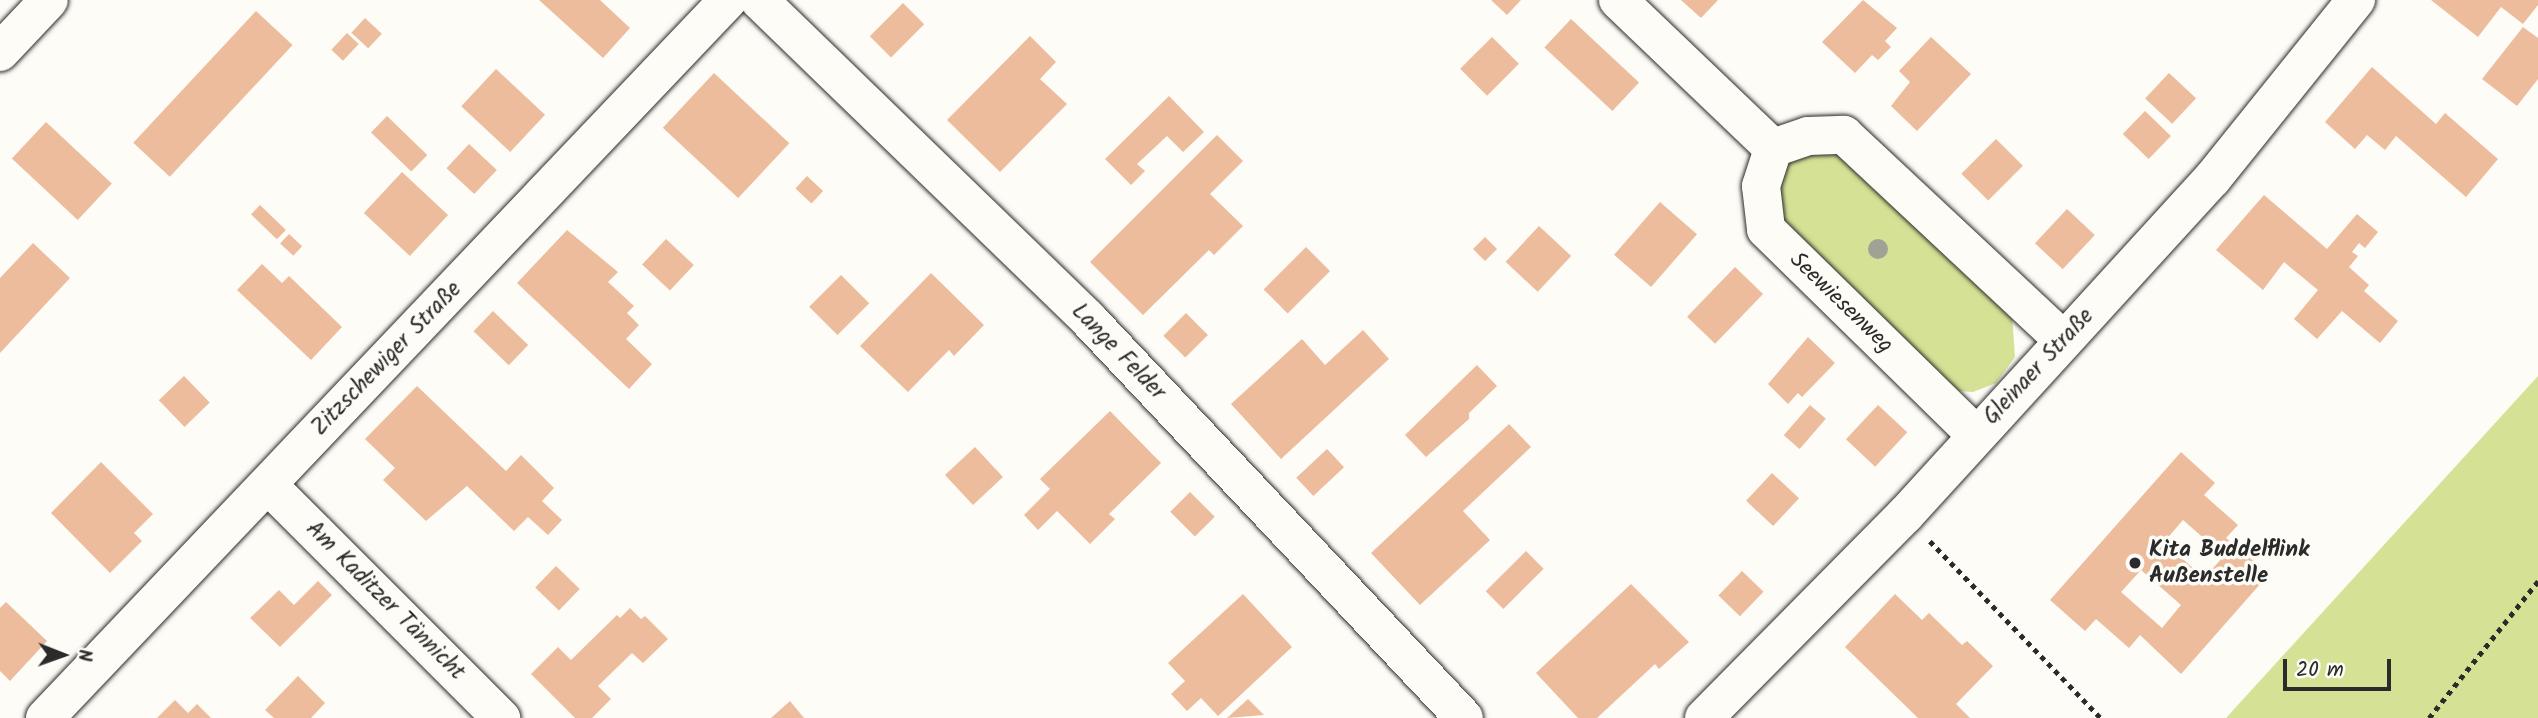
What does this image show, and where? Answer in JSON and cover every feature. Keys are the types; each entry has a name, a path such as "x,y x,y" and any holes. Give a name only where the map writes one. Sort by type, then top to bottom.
{"street":[{"path":"0,52 49,0"},
{"name":"Zitzschewiger Straße","path":"45,718 728,0"},
{"name":"Lange Felder","path":"759,0 1088,319 1464,718"},
{"path":"1618,0 1773,148 1808,136 1844,135 2063,340"},
{"name":"Gleinaer Straße","path":"1704,718 1905,515 2212,179 2356,0"},
{"name":"Seewiesenweg","path":"1773,148 1760,186 1766,229 1976,435"},
{"name":"Am Kaditzer Tännicht","path":"268,485 501,718"}],"path":[{"path":"1905,515 2101,718"},
{"path":"2429,718 2538,581"}],"green space":[{"path":"1813,148 1860,161 2012,314 2015,357 1996,383 1973,392 1958,391 1790,236 1776,204 1787,156"},
{"path":"2538,376 2538,718 2226,718"}],"building":[{"path":"539,0 600,0 630,28 603,58"},
{"path":"1491,0 1521,0 1507,15"},
{"path":"1681,0 1718,0 1701,18"},
{"path":"1863,0 1897,28 1885,41 1891,47 1878,60 1872,55 1855,73 1822,42"},
{"path":"2431,0 2538,0 2538,5 2523,24 2501,7 2478,37"},
{"path":"903,3 924,24 891,57 870,36"},
{"path":"256,11 293,45 170,177 133,143"},
{"path":"365,18 382,34 368,48 351,33"},
{"path":"1571,19 1639,82 1612,111 1544,48"},
{"path":"2523,27 2538,38 2538,79 2517,106 2482,79"},
{"path":"347,33 359,44 343,61 331,50"},
{"path":"1030,36 1056,62 1040,79 1067,104 1000,172 947,120"},
{"path":"1492,37 1519,64 1487,96 1460,69"},
{"path":"1931,37 1971,74 1917,131 1891,106 1910,82 1899,71"},
{"path":"2372,67 2436,124 2445,113 2498,159 2466,197 2396,136 2385,150 2367,135 2355,149 2325,122"},
{"path":"496,69 545,115 510,152 461,106"},
{"path":"714,73 789,143 738,198 663,128"},
{"path":"2169,73 2196,98 2172,124 2145,99"},
{"path":"1169,96 1204,132 1183,152 1167,136 1137,164 1145,171 1131,185 1105,159"},
{"path":"2145,111 2171,136 2149,159 2123,134"},
{"path":"387,116 427,155 411,171 371,133"},
{"path":"46,122 112,183 78,220 12,159"},
{"path":"1217,135 1243,161 1210,194 1243,226 1214,255 1209,250 1143,315 1090,262"},
{"path":"1996,139 2023,166 1988,201 1961,174"},
{"path":"469,144 497,170 474,194 446,168"},
{"path":"402,172 448,215 410,256 364,213"},
{"path":"807,176 823,191 811,203 795,188"},
{"path":"2264,195 2327,249 2357,214 2378,232 2365,248 2359,243 2352,252 2358,256 2349,267 2369,285 2364,291 2398,321 2380,343 2342,311 2317,339 2294,319 2318,290 2284,262 2263,290 2216,250"},
{"path":"1660,202 1697,234 1651,287 1614,255"},
{"path":"260,205 286,230 277,239 251,214"},
{"path":"2067,209 2095,235 2063,269 2035,243"},
{"path":"1539,226 1571,256 1538,292 1506,262"},
{"path":"567,230 618,272 608,282 634,306 627,313 639,325 626,339 652,364 629,389 517,283"},
{"path":"289,234 302,246 293,256 280,244"},
{"path":"1485,237 1497,249 1485,261 1473,249"},
{"path":"666,239 694,265 670,291 642,265"},
{"path":"33,243 70,278 0,353 0,278"},
{"path":"1306,247 1330,271 1288,313 1264,289"},
{"path":"262,264 282,283 289,276 342,327 311,360 237,290"},
{"path":"1735,267 1763,294 1715,344 1687,317"},
{"path":"931,273 984,325 954,356 949,350 908,392 860,346"},
{"path":"841,275 869,303 837,335 809,307"},
{"path":"493,311 528,345 509,365 474,331"},
{"path":"1186,313 1208,335 1185,358 1163,336"},
{"path":"1363,330 1389,359 1281,459 1231,404 1302,339 1325,365"},
{"path":"1808,337 1835,363 1802,397 1798,393 1788,404 1768,384"},
{"path":"1477,365 1497,386 1469,413 1469,419 1426,457 1405,435"},
{"path":"184,376 210,403 185,427 159,400"},
{"path":"417,386 506,471 521,455 554,488 542,501 562,520 548,535 528,517 514,531 467,486 426,521 383,480 395,468 365,439"},
{"path":"1810,405 1826,419 1800,449 1784,435"},
{"path":"1878,405 1907,432 1875,467 1846,439"},
{"path":"1110,411 1161,463 1109,514 1115,519 1090,544 1057,511 1038,530 1024,515 1050,489 1040,479"},
{"path":"1509,424 1531,447 1463,511 1490,540 1420,605 1371,553"},
{"path":"975,447 1003,477 973,505 945,475"},
{"path":"1327,449 1344,467 1313,496 1296,478"},
{"name":"Kita Buddelflink Außenstelle","path":"2181,452 2215,483 2204,495 2238,525 2226,538 2269,574 2181,674 2140,635 2129,648 2096,619 2085,631 2050,600","holes":["2183,520 2224,556 2204,578 2164,542","2141,570 2181,605 2162,628 2121,592"]},
{"path":"101,462 153,514 134,533 142,541 110,573 51,513"},
{"path":"1772,473 1799,498 1773,526 1746,501"},
{"path":"1190,492 1215,517 1195,537 1170,512"},
{"path":"1526,551 1544,569 1503,609 1486,591"},
{"path":"556,566 580,589 559,611 535,588"},
{"path":"1742,571 1764,592 1740,616 1718,595"},
{"path":"318,581 332,595 280,647 250,618 279,590 294,605"},
{"path":"1631,584 1689,642 1659,669 1655,664 1597,718 1578,718 1536,673"},
{"path":"1243,594 1292,647 1218,716 1201,698 1187,711 1171,694 1185,681 1168,663"},
{"path":"1895,594 1922,620 1929,613 1962,645 1967,641 1993,666 1956,704 1970,718 1918,718 1845,647"},
{"path":"6,602 47,641 10,681 0,671 0,608"},
{"path":"630,608 641,619 645,616 668,639 643,663 632,653 598,686 611,699 592,718 575,718 531,674 558,647 571,660 617,615 620,618"},
{"path":"298,676 325,703 311,718 274,718 265,710"},
{"path":"1248,699 1264,715 1227,718"},
{"path":"175,700 188,713 197,704 211,718 157,718"},
{"path":"790,701 804,718 771,718"}],"place":[{"name":"Kita Buddelflink Außenstelle","path":"2135,563"}]}
